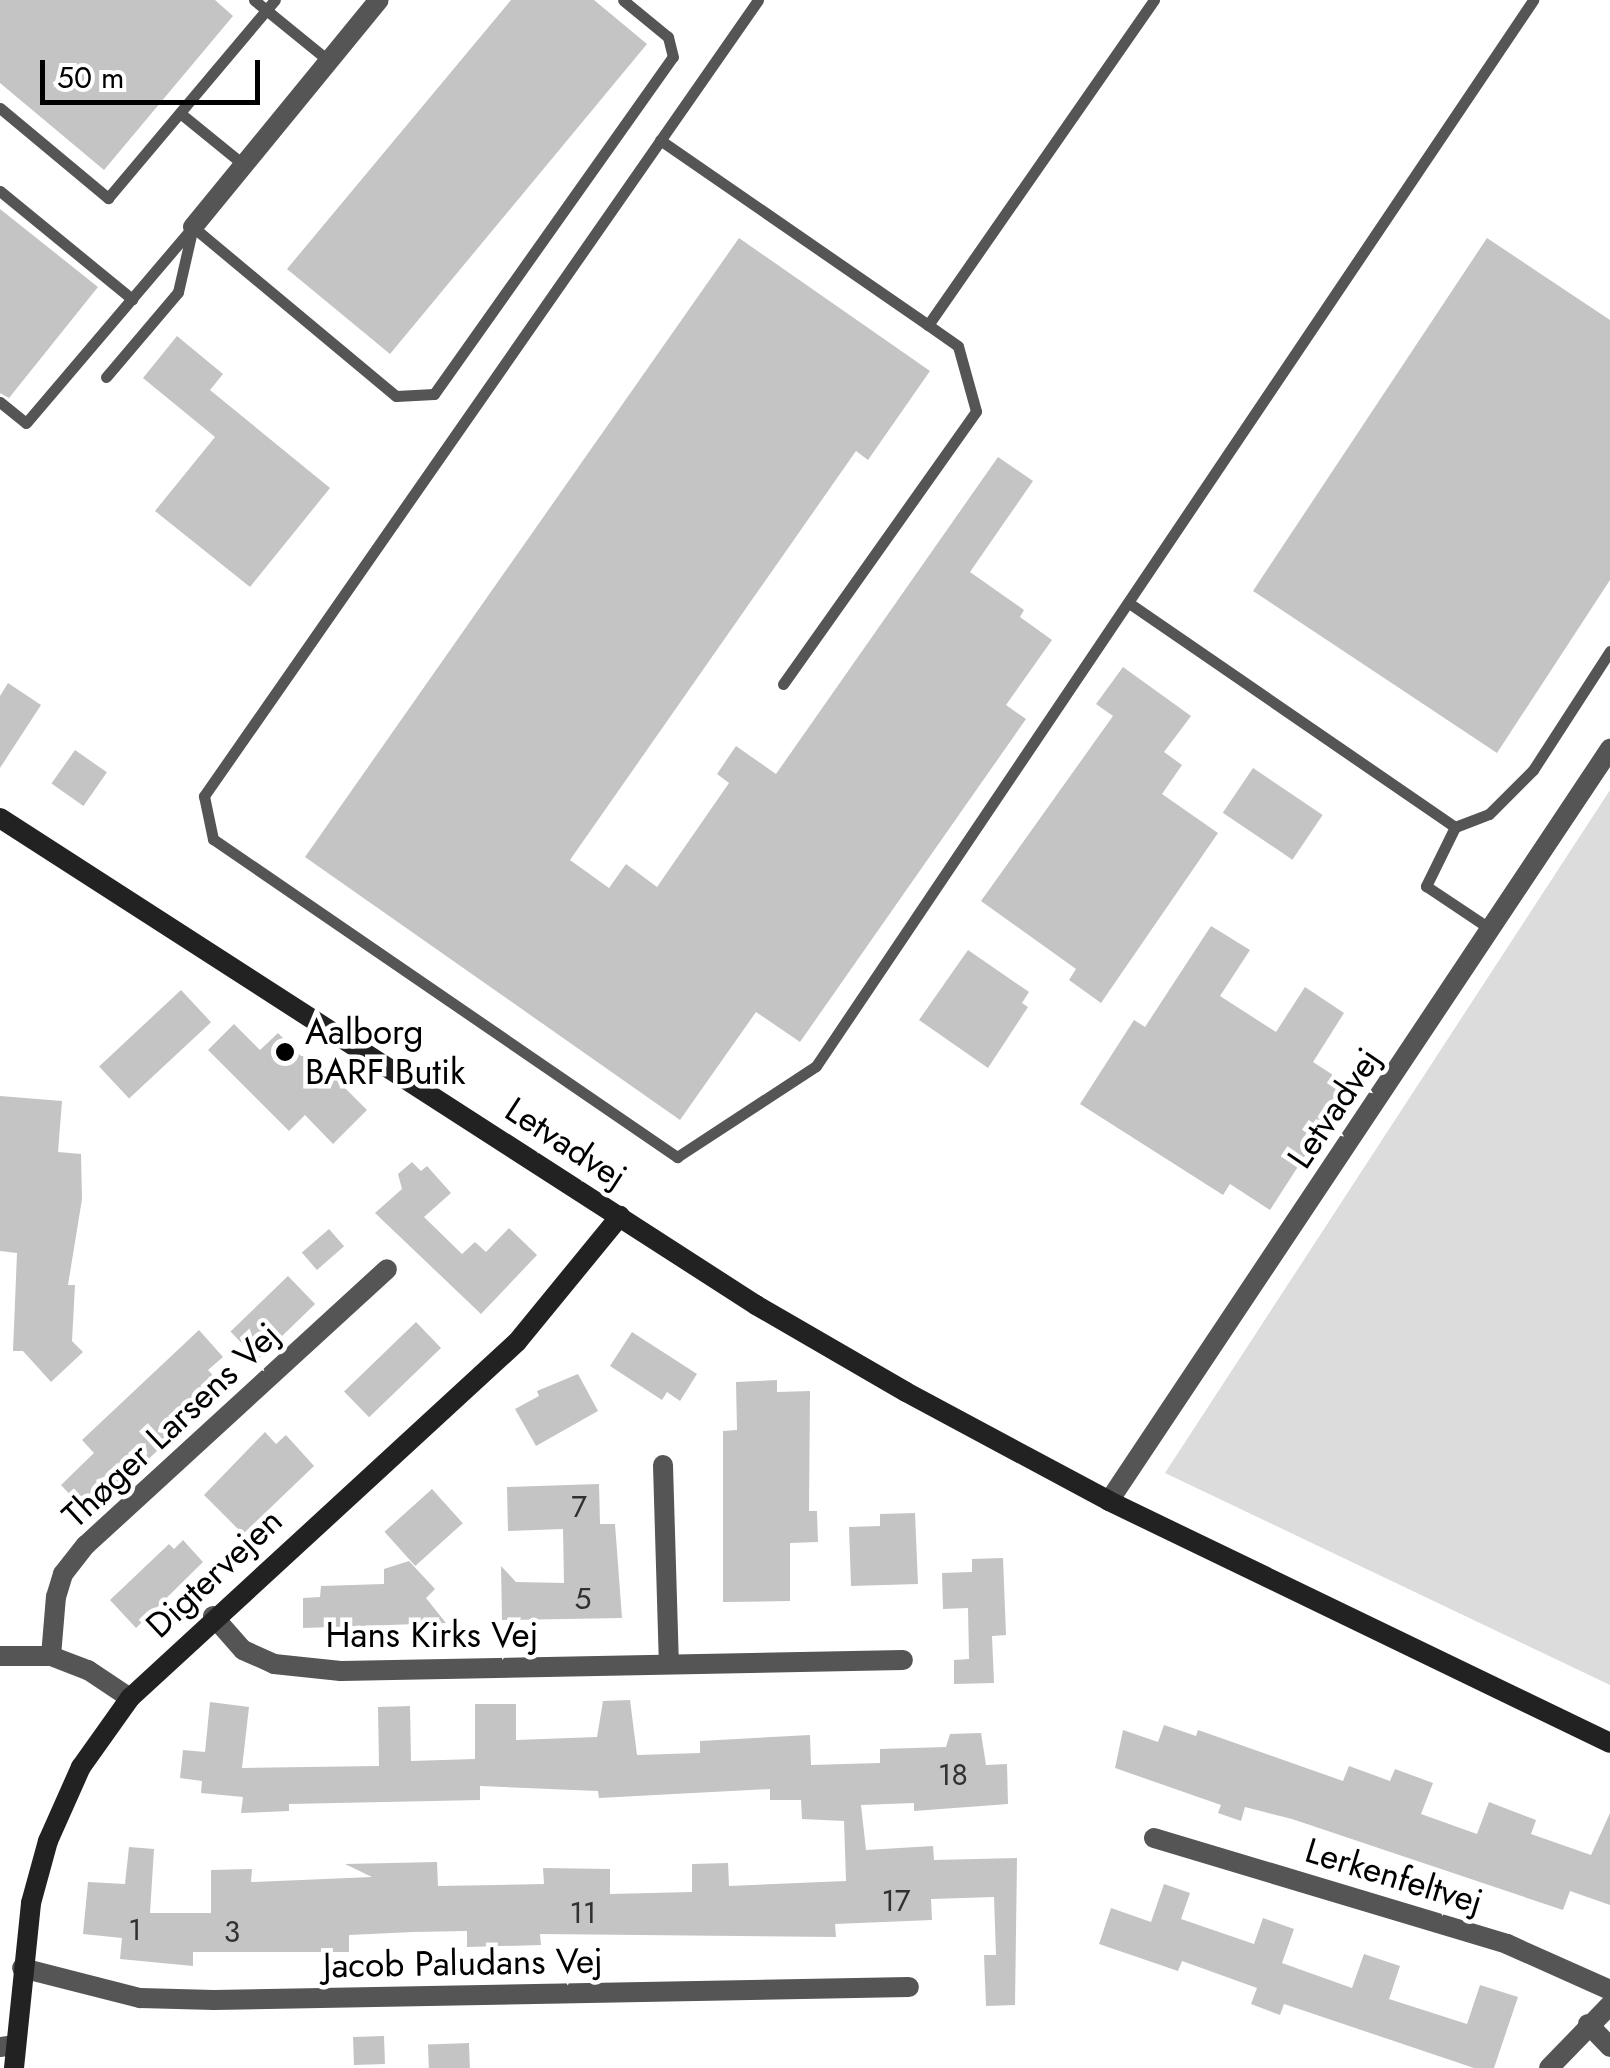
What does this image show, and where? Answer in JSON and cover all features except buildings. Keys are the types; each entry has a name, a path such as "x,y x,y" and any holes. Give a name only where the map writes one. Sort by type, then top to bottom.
{"street":[{"path":"193,227 379,0"},
{"name":"Letvadvej","path":"1109,1501 1610,749"},
{"name":"Letvadvej","path":"0,818 789,1324 1109,1501 1610,1743"},
{"name":"Digtervejen","path":"14,2068 8,2046 48,1841 82,1767 130,1698 213,1616 517,1342 583,1269 620,1216"},
{"name":"Thøger Larsens Vej","path":"52,1656 56,1597 63,1574 86,1545 387,1270"},
{"path":"663,1466 670,1664"},
{"name":"Hans Kirks Vej","path":"213,1616 243,1650 274,1664 341,1671 903,1660"},
{"path":"0,1656 52,1656 88,1670 130,1698"},
{"name":"Lerkenfeltvej","path":"1154,1838 1508,1944 1610,1990"},
{"name":"Jacob Paludans Vej","path":"22,1968 96,1990 177,1999 909,1987"},
{"path":"1549,2068 1588,2024 1610,2006"},
{"path":"1588,2024 1610,2046"}],"lane":[{"path":"254,0 271,5 329,61"},
{"path":"193,227 396,396 434,394 673,57 668,37 623,0"},
{"path":"758,0 204,796 214,838 677,1157 816,1066 1533,0"},
{"path":"928,324 1154,0"},
{"path":"0,108 108,198 271,5"},
{"path":"180,113 244,165"},
{"path":"660,140 958,346 976,411 783,684"},
{"path":"0,191 132,300"},
{"path":"0,402 26,424 193,227"},
{"path":"106,377 178,292 193,227"},
{"path":"1130,603 1455,827"},
{"path":"1492,930 1426,886 1455,827 1489,814 1533,770 1610,651"}],"shaded area":[{"path":"1610,790 1610,1685 1165,1473"}],"place":[{"name":"Aalborg BARF Butik","path":"285,1052"}]}
